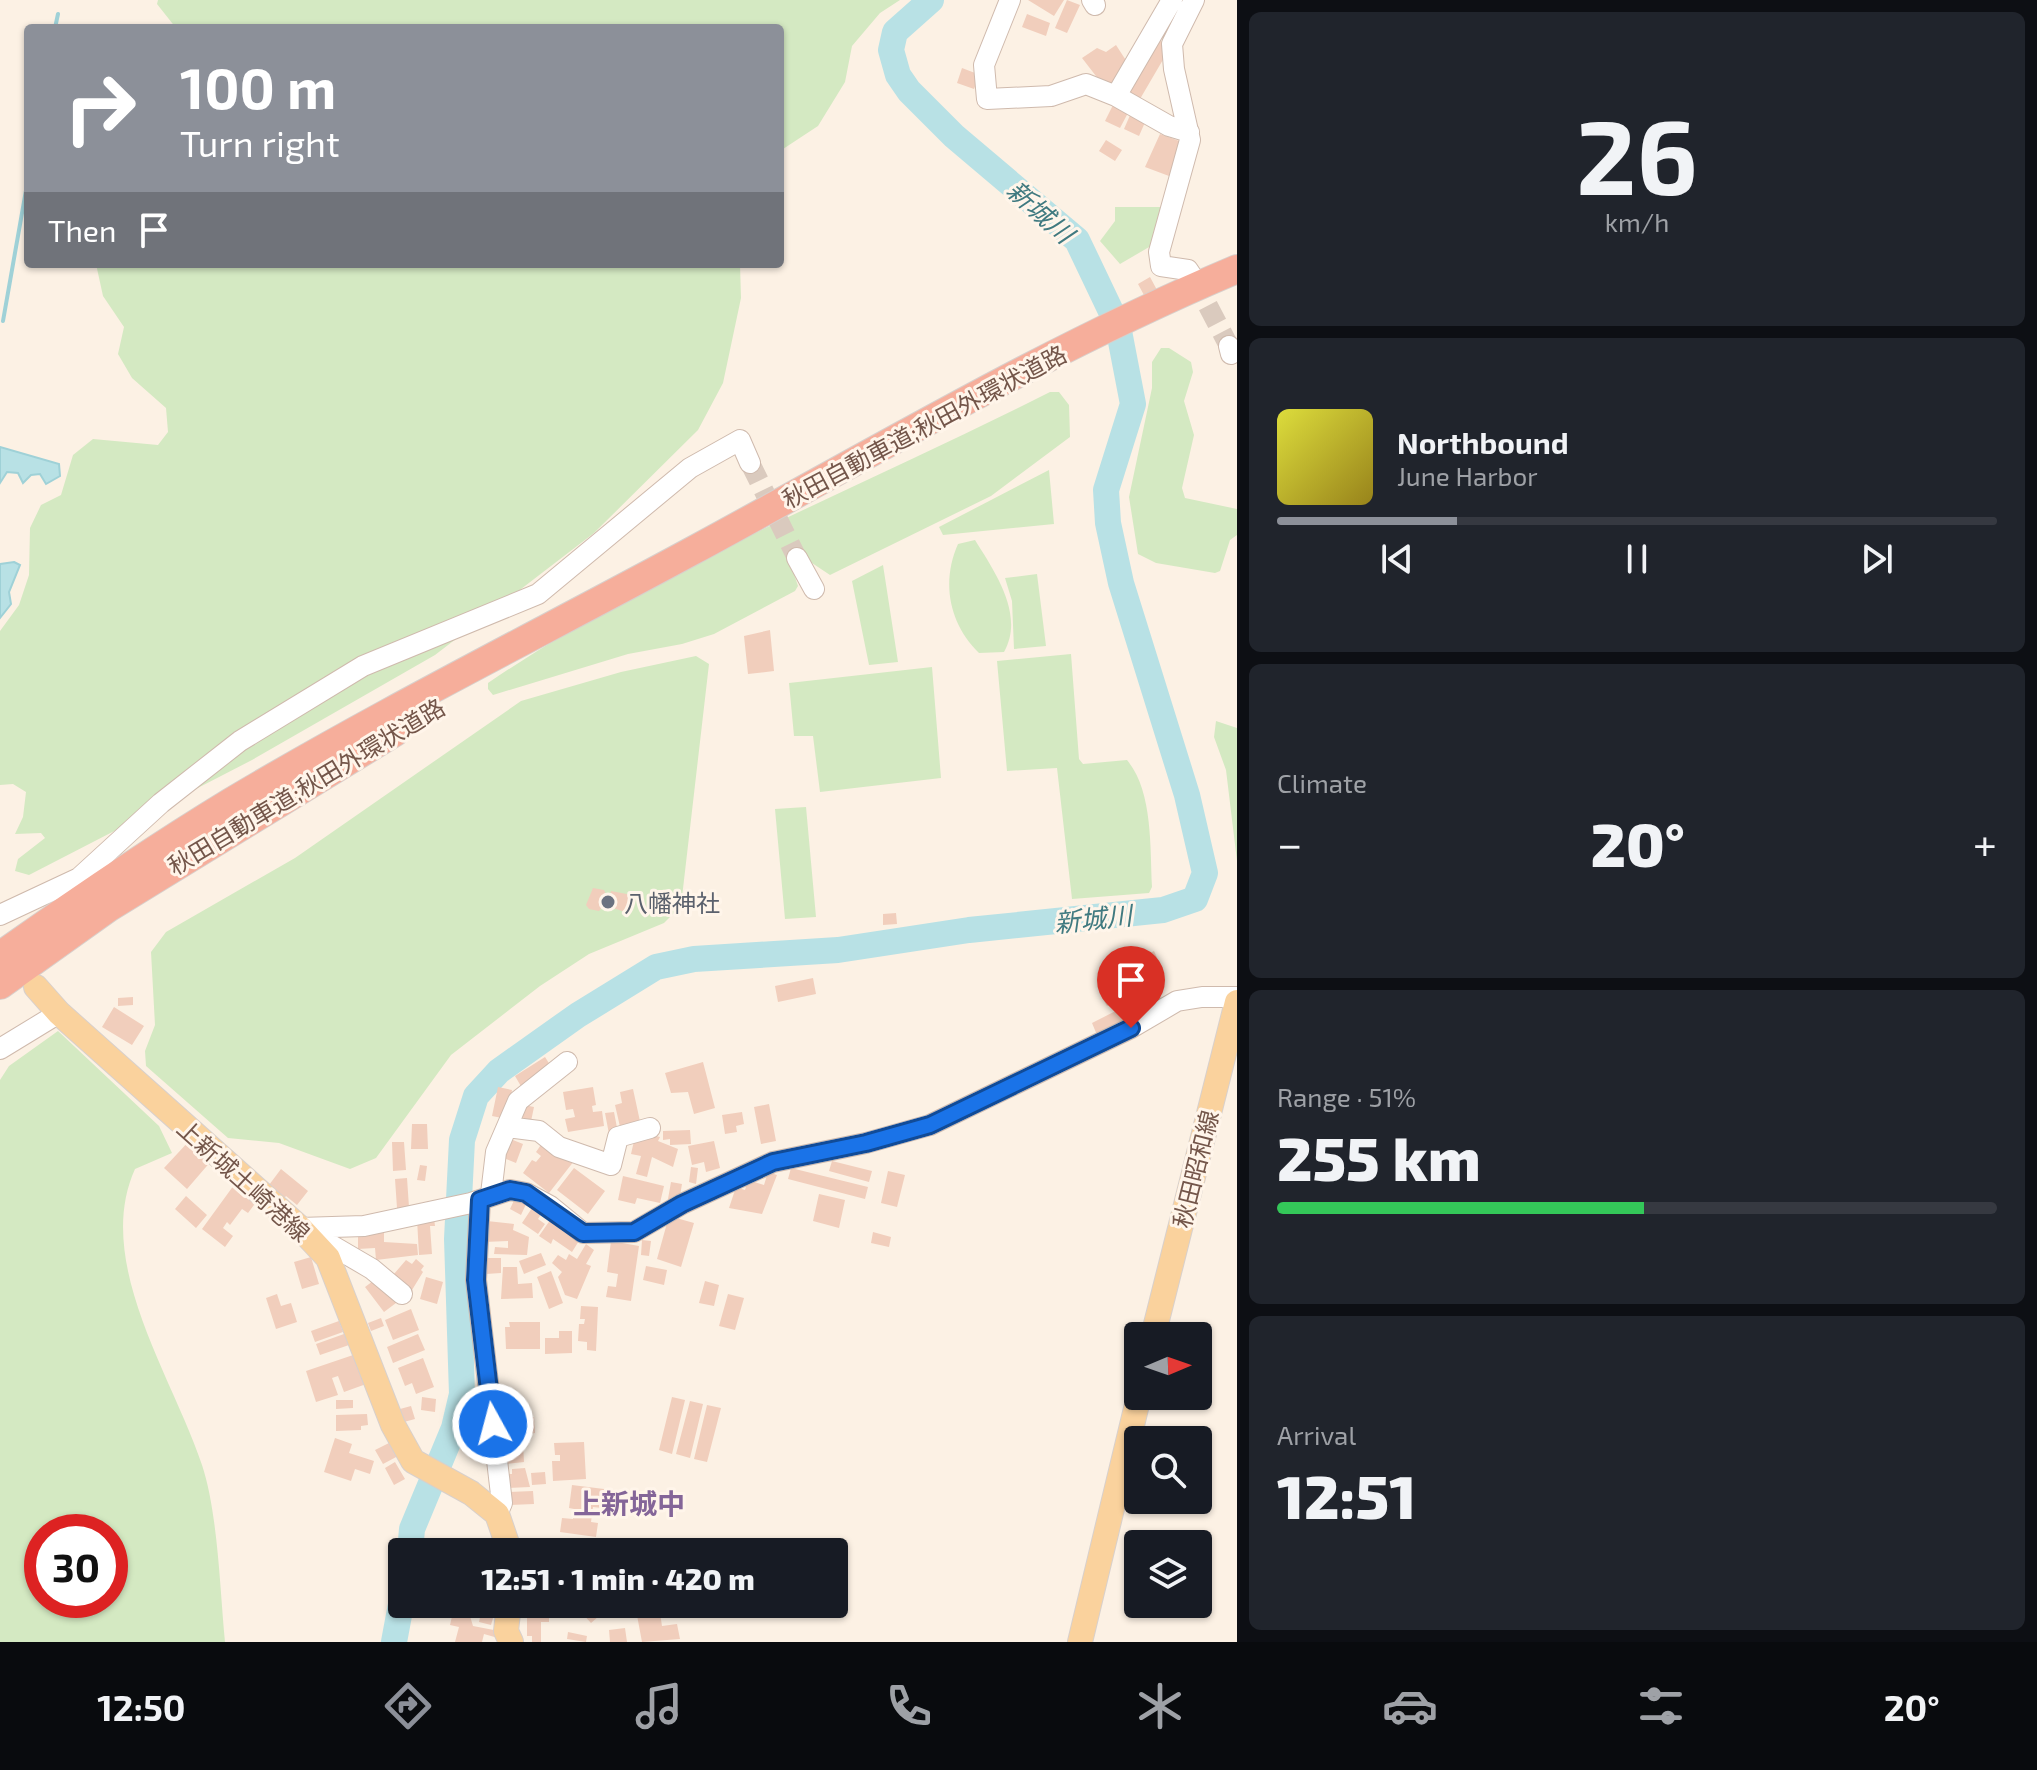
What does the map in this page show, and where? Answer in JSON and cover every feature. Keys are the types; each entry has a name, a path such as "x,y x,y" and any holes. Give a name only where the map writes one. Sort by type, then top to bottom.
{"highway":[{"name":"秋田自動車道;秋田外環状道路","path":"0,956 124,868 233,801 1048,358 1160,302 1237,269"},
{"name":"秋田自動車道;秋田外環状道路","path":"0,985 161,874 528,651 615,592"}],"main road":[{"name":"上新城土崎港線","path":"36,987 59,1013 300,1228 328,1258 388,1413 413,1461 471,1493 497,1514"},
{"name":"秋田昭和線","path":"1156,1322 1237,999"},
{"path":"1080,1642 1136,1410"},
{"path":"497,1514 505,1538"},
{"path":"507,1638 508,1618"}],"street":[{"path":"1010,0 984,65 983,86 987,99 1051,96 1086,84 1116,96 1169,126 1189,132"},
{"path":"1116,96 1172,0"},
{"path":"1194,0 1172,44 1174,69 1190,140 1159,252 1161,266 1188,270 1194,279"},
{"path":"0,915 79,878 161,803 240,741 363,666 538,594 690,468 740,440 750,463"},
{"path":"797,558 814,589"},
{"path":"300,1228 364,1226 440,1210 510,1190 526,1193 583,1233 634,1232 682,1204 773,1162 866,1143 930,1125 1131,1028 1177,1001 1202,997 1237,999"},
{"path":"0,1049 59,1013"},
{"path":"497,1514 502,1503 476,1280 481,1199 496,1152 518,1101 567,1062"},
{"path":"507,1127 539,1131 559,1147 611,1165 618,1137 650,1128"},
{"path":"300,1228 372,1269 402,1294"}],"green space":[{"path":"158,0 900,0 880,13 852,46 845,82 818,126 784,148 784,24 173,24 157,4"},
{"path":"1115,207 1166,207 1156,243 1120,264 1100,241 1115,221"},
{"path":"97,268 740,268 741,298 723,383 698,430 594,533 435,655 252,760 29,875 15,871 18,859 45,838 41,833 15,834 23,817 26,792 13,784 0,785 0,631 19,605 29,575 30,528 41,505 61,495 73,455 93,439 158,445 168,432 166,408 132,378 118,354 124,327 103,296"},
{"path":"1161,348 1169,348 1191,362 1193,372 1184,401 1194,435 1182,488 1185,498 1237,509 1237,535 1230,540 1220,571 1215,573 1156,563 1138,554 1129,497 1152,388 1152,362"},
{"path":"1050,392 1059,392 1069,405 1070,437 991,496 830,575 809,561 793,571 798,586 795,591 714,634 682,644 628,654 493,695 488,689 488,683 555,640 693,564"},
{"path":"1049,470 1054,524 943,535 939,527"},
{"path":"975,540 999,580 1009,609 1010,638 1004,652 979,653 961,629 951,602 950,573 958,544"},
{"path":"883,565 898,662 869,665 852,581"},
{"path":"1037,574 1046,646 1014,649 1012,601 1005,578"},
{"path":"1071,654 1079,759 1083,764 1127,760 1142,787 1150,837 1152,887 1149,893 1072,899 1057,768 1007,771 997,661"},
{"path":"696,656 709,664 681,906 664,923 589,954 540,986 451,1055 376,1158 350,1169 279,1143 228,1138 146,1066 145,1051 155,1025 151,952 166,932 295,858 521,701 621,672"},
{"path":"932,667 941,778 820,792 813,736 794,736 789,683"},
{"path":"1216,721 1237,728 1237,861 1226,770 1214,737"},
{"path":"806,807 816,917 785,919 775,809"},
{"path":"58,1031 159,1126 172,1153 135,1169 125,1205 124,1242 130,1280 142,1319 189,1431 207,1484 215,1529 225,1642 0,1642 0,1080 9,1066"}],"water":[{"path":"0,447 59,464 60,476 46,484 40,474 31,475 23,483 18,473 7,472 0,483"},
{"path":"14,562 20,565 9,592 11,604 0,618 0,564"}],"building":[{"path":"1028,0 1064,0 1054,16"},
{"path":"1067,0 1080,5 1067,33 1055,28"},
{"path":"1027,14 1050,23 1046,36 1022,27"},
{"path":"1154,38 1171,46 1140,99 1127,93"},
{"path":"1116,45 1129,65 1117,73 1121,79 1106,89 1082,58 1097,48 1106,52"},
{"path":"962,68 975,73 974,77 978,79 974,89 957,83"},
{"path":"1114,103 1129,111 1120,128 1105,121"},
{"path":"1131,113 1146,120 1139,136 1124,129"},
{"path":"1160,134 1182,142 1169,176 1145,167"},
{"path":"1106,140 1122,150 1115,161 1099,151"},
{"path":"1150,277 1157,290 1145,297 1138,284"},
{"path":"770,630 774,671 748,674 744,636"},
{"name":"八幡神社","path":"593,888 604,890 609,900 611,891 632,895 628,913 604,905 599,911 589,909 586,905"},
{"path":"896,913 897,924 883,925 883,914"},
{"path":"1154,951 1159,962 1108,987 1103,977"},
{"path":"1152,970 1157,981 1107,1006 1101,996"},
{"path":"813,978 816,994 778,1002 775,986"},
{"path":"1157,990 1163,1002 1097,1035 1092,1023"},
{"path":"133,997 133,1005 118,1006 118,998"},
{"path":"114,1007 144,1026 132,1045 102,1027"},
{"path":"545,1057 552,1068 522,1088 515,1076"},
{"path":"703,1062 715,1108 694,1114 688,1092 671,1093 665,1073"},
{"path":"498,1087 512,1090 507,1119 492,1116"},
{"path":"593,1087 596,1105 592,1106 593,1112 602,1111 604,1126 568,1132 565,1119 575,1117 573,1109 566,1110 563,1092"},
{"path":"633,1089 641,1126 621,1131 615,1105 622,1103 620,1092"},
{"path":"519,1104 534,1107 530,1126 515,1123"},
{"path":"769,1104 776,1141 761,1144 754,1107"},
{"path":"614,1112 618,1133 609,1134 605,1113"},
{"path":"742,1112 744,1124 736,1126 737,1132 725,1134 722,1115"},
{"path":"412,1124 427,1124 428,1149 411,1149"},
{"path":"690,1130 691,1144 670,1145 670,1139 663,1140 663,1131"},
{"path":"645,1133 660,1137 658,1141 678,1149 673,1167 652,1157 647,1177 636,1174 641,1156 631,1154 634,1141"},
{"path":"508,1138 523,1144 516,1163 501,1157"},
{"path":"545,1139 574,1161 549,1193 523,1173 532,1160 536,1162 541,1156 536,1152"},
{"path":"190,1140 212,1160 187,1189 164,1168"},
{"path":"714,1141 720,1168 706,1172 704,1162 692,1165 688,1146"},
{"path":"392,1142 404,1142 406,1170 393,1171"},
{"path":"832,1161 872,1171 869,1182 829,1171"},
{"path":"420,1165 427,1166 425,1181 417,1180"},
{"path":"691,1167 698,1168 696,1184 689,1182"},
{"path":"574,1168 605,1191 588,1214 557,1190"},
{"path":"791,1168 868,1187 865,1199 788,1179"},
{"path":"281,1169 308,1191 297,1205 286,1196 282,1201 266,1189"},
{"path":"888,1171 905,1175 897,1207 881,1203"},
{"path":"768,1172 777,1175 762,1214 729,1208 736,1187 745,1190 748,1180 764,1185"},
{"path":"623,1176 664,1186 660,1203 637,1198 635,1204 618,1200"},
{"path":"407,1178 409,1207 397,1208 395,1179"},
{"path":"671,1182 682,1184 679,1201 668,1199"},
{"path":"234,1185 257,1201 248,1213 242,1209 230,1225 227,1222 223,1228 233,1236 225,1247 202,1229"},
{"path":"517,1194 528,1200 521,1215 510,1209"},
{"path":"819,1194 845,1200 839,1228 813,1221"},
{"path":"186,1196 207,1215 196,1228 175,1209"},
{"path":"532,1208 541,1214 538,1219 545,1224 538,1234 522,1223"},
{"path":"553,1216 582,1236 572,1252 553,1239 551,1244 539,1236"},
{"path":"669,1216 694,1223 681,1267 657,1259"},
{"path":"434,1218 435,1226 430,1226 432,1254 419,1255 417,1219"},
{"path":"487,1221 514,1224 513,1230 529,1237 527,1255 494,1254 495,1247 508,1248 508,1241 484,1242"},
{"path":"384,1231 384,1242 417,1244 418,1255 376,1260 375,1248 358,1249 358,1232"},
{"path":"873,1232 891,1237 889,1247 871,1243"},
{"path":"642,1240 651,1241 649,1256 641,1255"},
{"path":"611,1241 639,1246 631,1301 606,1297 608,1286 616,1287 618,1274 607,1272"},
{"path":"586,1244 594,1250 586,1264 591,1266 577,1299 565,1295 558,1277 562,1272 552,1263 558,1255 566,1260 569,1254 577,1259"},
{"path":"541,1253 546,1265 524,1274 519,1261"},
{"path":"311,1257 319,1284 302,1289 294,1262"},
{"path":"485,1258 501,1258 501,1273 486,1274"},
{"path":"416,1259 424,1266 412,1290 394,1274 406,1260 412,1264"},
{"path":"646,1266 667,1270 664,1285 643,1280"},
{"path":"503,1267 517,1267 518,1284 532,1283 533,1298 501,1299"},
{"path":"551,1271 563,1303 549,1309 537,1277"},
{"path":"426,1277 443,1282 437,1304 420,1299"},
{"path":"377,1278 400,1300 384,1312 365,1287"},
{"path":"705,1281 719,1285 714,1306 699,1303"},
{"path":"277,1294 281,1306 291,1303 297,1322 276,1329 266,1298"},
{"path":"728,1294 744,1298 735,1330 719,1326"},
{"path":"581,1306 598,1307 596,1351 587,1350 587,1342 578,1341 579,1324 584,1324 585,1319 580,1319"},
{"path":"411,1309 419,1330 393,1340 385,1320"},
{"path":"381,1318 384,1326 371,1331 368,1323"},
{"path":"339,1321 343,1332 315,1342 311,1331"},
{"path":"509,1322 540,1322 540,1349 506,1349 505,1327 510,1327"},
{"path":"559,1331 572,1331 572,1353 545,1354 545,1338 559,1338"},
{"path":"344,1334 349,1345 320,1355 316,1344"},
{"path":"418,1334 425,1350 393,1363 387,1347"},
{"path":"359,1353 369,1383 344,1392 338,1376 332,1378 338,1395 316,1402 306,1371"},
{"path":"423,1358 434,1387 416,1394 412,1383 405,1386 398,1368"},
{"path":"422,1397 436,1399 435,1412 421,1410"},
{"path":"672,1397 685,1400 672,1454 659,1450"},
{"path":"336,1400 353,1400 353,1408 336,1409"},
{"path":"690,1401 703,1404 690,1458 676,1454"},
{"path":"707,1405 721,1408 707,1462 694,1459"},
{"path":"411,1406 415,1419 404,1422 400,1409"},
{"path":"367,1414 368,1425 361,1426 361,1430 336,1431 336,1415"},
{"path":"534,1417 535,1433 528,1434 529,1444 523,1444 524,1462 505,1464 506,1419"},
{"path":"477,1421 489,1421 490,1457 478,1458"},
{"path":"335,1438 352,1444 349,1453 374,1461 370,1474 355,1469 351,1481 324,1472"},
{"path":"391,1442 398,1456 383,1464 375,1450"},
{"path":"584,1442 586,1479 553,1481 552,1461 560,1461 560,1455 555,1455 554,1443"},
{"path":"395,1462 405,1479 394,1485 385,1468"},
{"path":"525,1468 530,1487 508,1488 508,1474 512,1474 512,1469"},
{"path":"545,1472 546,1484 532,1485 531,1473"},
{"path":"572,1485 604,1489 602,1508 593,1507 591,1522 598,1523 596,1537 560,1532 562,1518 573,1519 574,1509 569,1508"},
{"path":"533,1491 534,1504 510,1505 509,1492"},
{"path":"452,1618 471,1618 473,1626 499,1631 498,1638 484,1634 482,1642 455,1642 459,1627 450,1625"},
{"path":"480,1618 493,1618 491,1625 479,1622"},
{"path":"527,1618 549,1618 549,1622 541,1622 541,1642 532,1642 532,1636 527,1636"},
{"path":"638,1618 661,1618 662,1626 677,1624 680,1639 642,1642"},
{"path":"625,1628 627,1642 610,1642 609,1630"},
{"path":"568,1632 587,1636 586,1642 567,1639"}],"waterway":[{"name":"新城川","path":"411,1538 412,1529 454,1428 462,1394 457,1239 462,1140 476,1096 499,1071 578,1015 656,967 694,959 838,950 969,930 1163,910 1195,899 1205,873 1187,795 1121,583 1108,523 1106,490 1133,404 1118,326 1077,240 954,136 909,91 898,75 891,50 895,32 931,0"},
{"path":"56,24 58,14"},
{"path":"3,321 24,202"},
{"name":"新城川","path":"394,1642 398,1618"}],"tunnel":[{"path":"1194,279 1229,346"},
{"path":"750,463 797,558"}],"place":[{"name":"八幡神社","path":"608,902"}],"district":[{"name":"上新城中","path":"629,1503"}],"route":[{"path":"493,1424 476,1280 480,1200 510,1190 526,1193 550,1206 583,1233 634,1232 682,1204 773,1162 866,1143 930,1125 1131,1028"}]}
